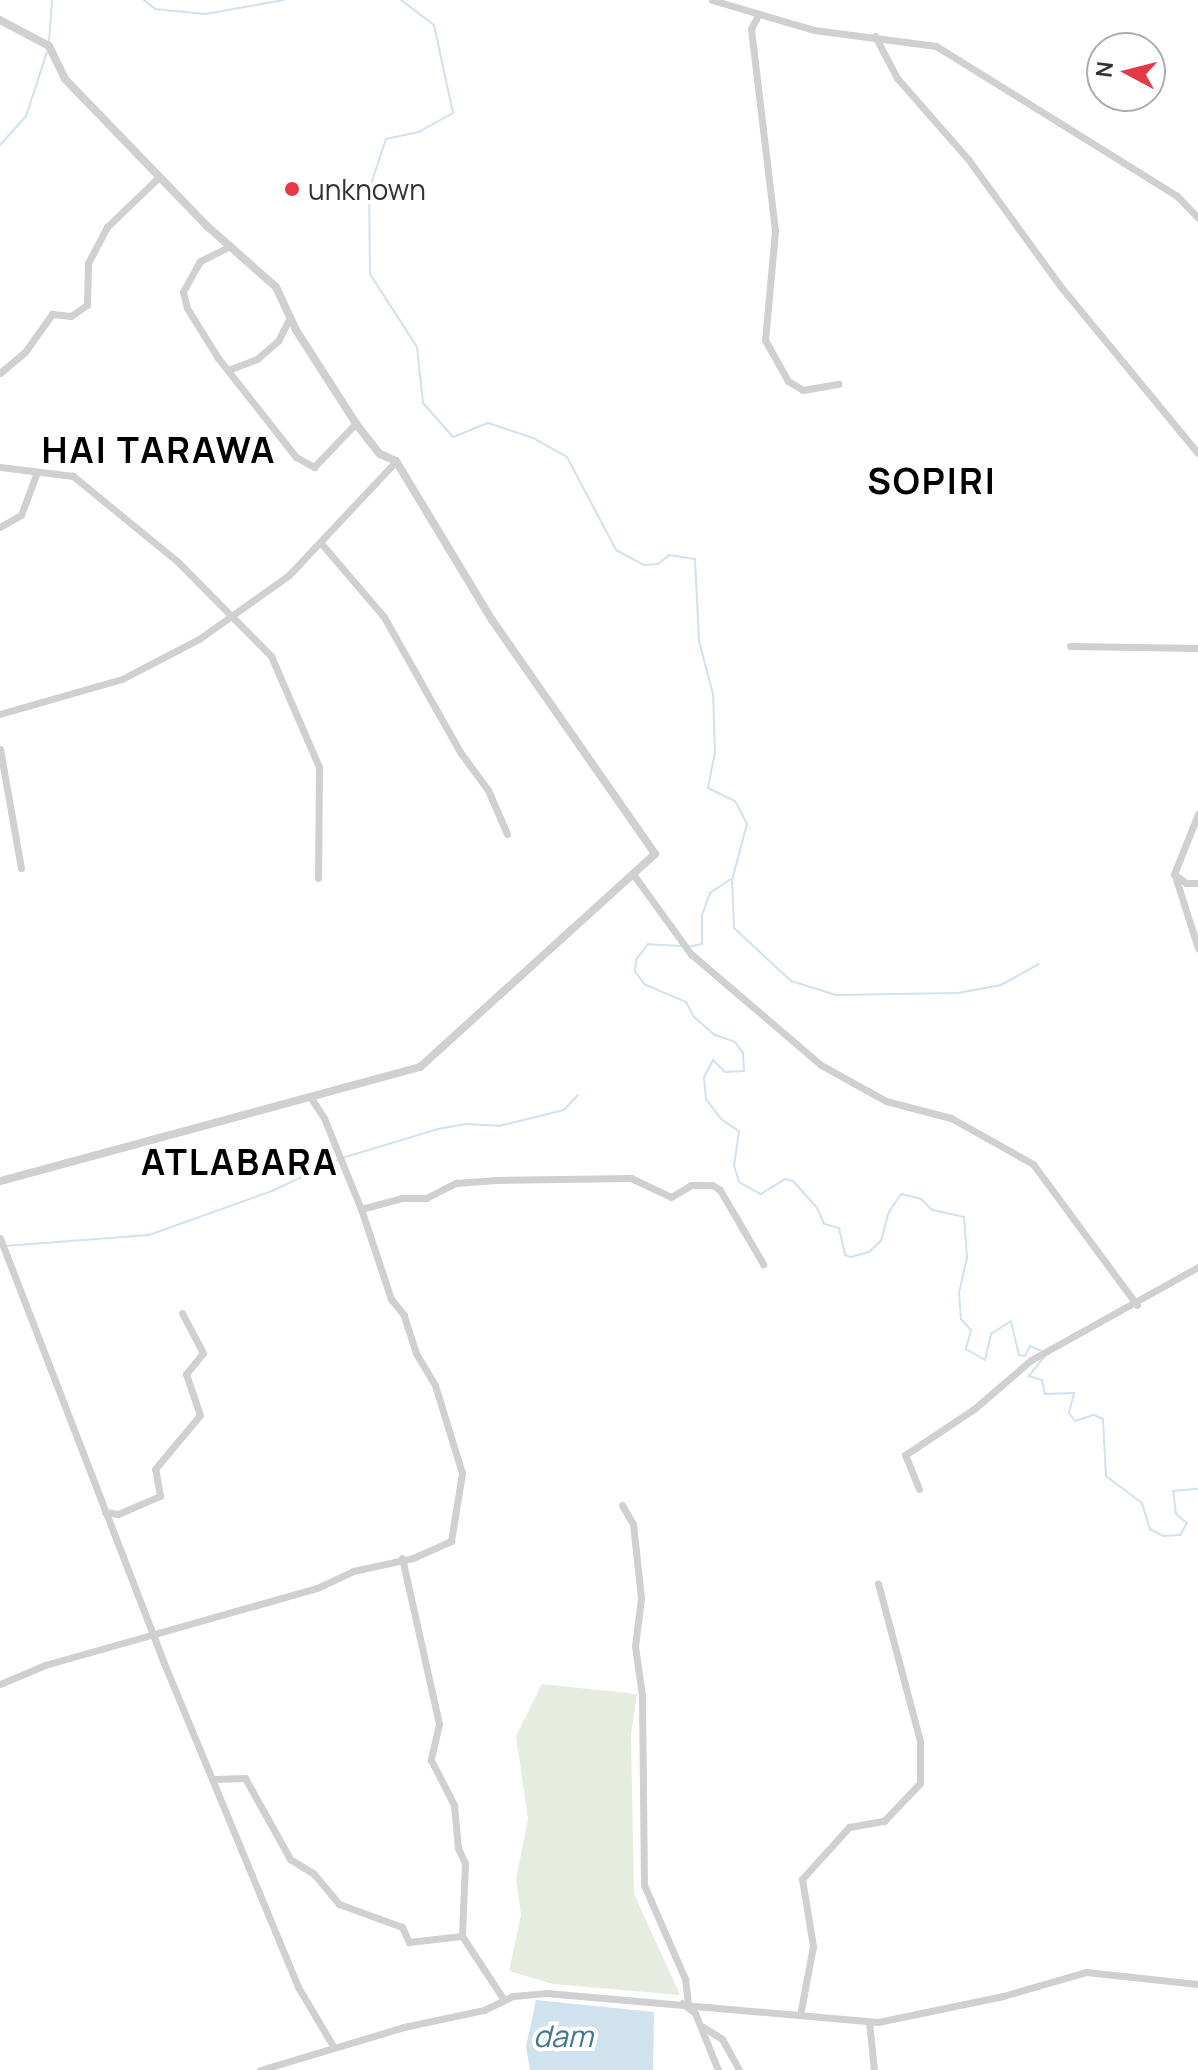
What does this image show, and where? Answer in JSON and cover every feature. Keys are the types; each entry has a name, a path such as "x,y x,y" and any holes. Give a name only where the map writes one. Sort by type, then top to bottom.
{"street":[{"path":"712,0 757,17 936,46 1185,203 1198,218"},
{"path":"757,17 751,29 775,231 765,340 788,381 803,390 838,384"},
{"path":"0,20 49,46 65,79 159,177 276,287 290,317 356,423 380,454 396,461 492,620 655,854 420,1067 0,1181"},
{"path":"875,36 897,78 968,159 1061,287 1198,453"},
{"path":"0,373 25,352 52,314 71,316 87,305 88,263 107,227 159,177"},
{"path":"1185,203 1198,206"},
{"path":"230,246 200,261 183,292 187,308 228,370 296,457 314,467 356,423"},
{"path":"228,370 261,356 278,341 290,317"},
{"path":"0,714 137,673 235,616 289,575 396,461"},
{"path":"0,467 73,476 159,545 235,616 271,656 315,751 320,803 318,878"},
{"path":"0,527 21,515 37,472"},
{"path":"320,542 384,617 460,752 488,790 507,834"},
{"path":"1070,646 1198,648"},
{"path":"0,749 21,868"},
{"path":"1198,814 1174,874 1198,948"},
{"path":"633,874 691,954 821,1065 886,1101 951,1118 1033,1164 1137,1305"},
{"path":"1174,874 1186,883 1198,883"},
{"path":"0,1684 45,1665 317,1588 451,1541 462,1473 435,1385 416,1353 404,1315 391,1299 361,1209 324,1118 311,1098"},
{"path":"361,1209 402,1198 426,1198 456,1183 496,1180 631,1178 671,1197 691,1185 712,1185 720,1190 763,1264"},
{"path":"0,1238 105,1512 298,1987 333,2046"},
{"path":"919,1489 905,1455 974,1409 1031,1360 1137,1305 1198,1267"},
{"path":"105,1512 118,1514 160,1496 155,1469 200,1415 186,1369 203,1359 203,1353 182,1313"},
{"path":"622,1505 633,1524 641,1598 635,1646 642,1696 644,1885 685,1979 685,2003 701,2026 718,2070"},
{"path":"402,1558 439,1724 431,1760 454,1805 458,1848 465,1863 462,1936 504,2000"},
{"path":"800,2015 813,1946 802,1879 849,1827 884,1821 920,1783 920,1741 878,1583"},
{"path":"215,1779 245,1778 290,1859 314,1874 339,1904 402,1927 409,1942 462,1936"},
{"path":"260,2070 333,2046 484,2010 504,2000 546,1993 685,2003 869,2022 938,2012 1086,1972 1198,1984"},
{"path":"869,2022 874,2070"},
{"path":"701,2026 722,2039 739,2070"}],"shaded area":[{"path":"542,1684 637,1694 631,1734 634,1894 680,1995 553,1984 509,1971 521,1915 516,1879 528,1819 516,1736"}],"water":[{"name":"dam","path":"536,2000 654,2012 653,2070 530,2070 526,2047"}],"waterway":[{"path":"49,42 52,0"},
{"path":"144,0 155,9 205,14 284,0"},
{"path":"401,0 434,25 453,113 419,132 386,139 369,190 370,274 417,347 423,403 453,437 488,423 533,438 567,457 616,550 644,565 658,564 669,555 695,559 699,641 713,694 715,752 708,788 735,801 747,824 732,880 734,928 791,981 836,995 958,993 1001,985 1039,964"},
{"path":"0,145 26,116 47,52"},
{"path":"688,947 702,944 702,915 710,893 731,879"},
{"path":"682,946 648,944 636,960 635,971 644,984 686,1002 694,1017 715,1035 735,1042 743,1053 744,1071 725,1072 713,1060 704,1077 706,1099 721,1119 739,1131 734,1165 739,1182 761,1194 785,1179 793,1181 817,1208 824,1224 839,1228 845,1255 851,1257 869,1252 881,1241 889,1212 901,1194 921,1199 932,1210 964,1217 967,1258 959,1292 961,1319 971,1330 966,1349 985,1360 991,1334 1011,1321 1019,1355 1025,1356 1030,1346 1042,1351"},
{"path":"5,1246 149,1235 272,1191 342,1158 438,1129 465,1124 499,1126 564,1110 578,1095"},
{"path":"1045,1356 1029,1376 1042,1380 1045,1394 1074,1393 1069,1413 1075,1421 1094,1415 1103,1419 1106,1476 1142,1503 1150,1529 1163,1536 1180,1535 1187,1523 1176,1514 1173,1491 1198,1489"}],"place":[{"name":"unknown","path":"292,189"}],"district":[{"name":"HAI TARAWA","path":"159,450"},
{"name":"SOPIRI","path":"932,481"},
{"name":"ATLABARA","path":"240,1162"}]}
